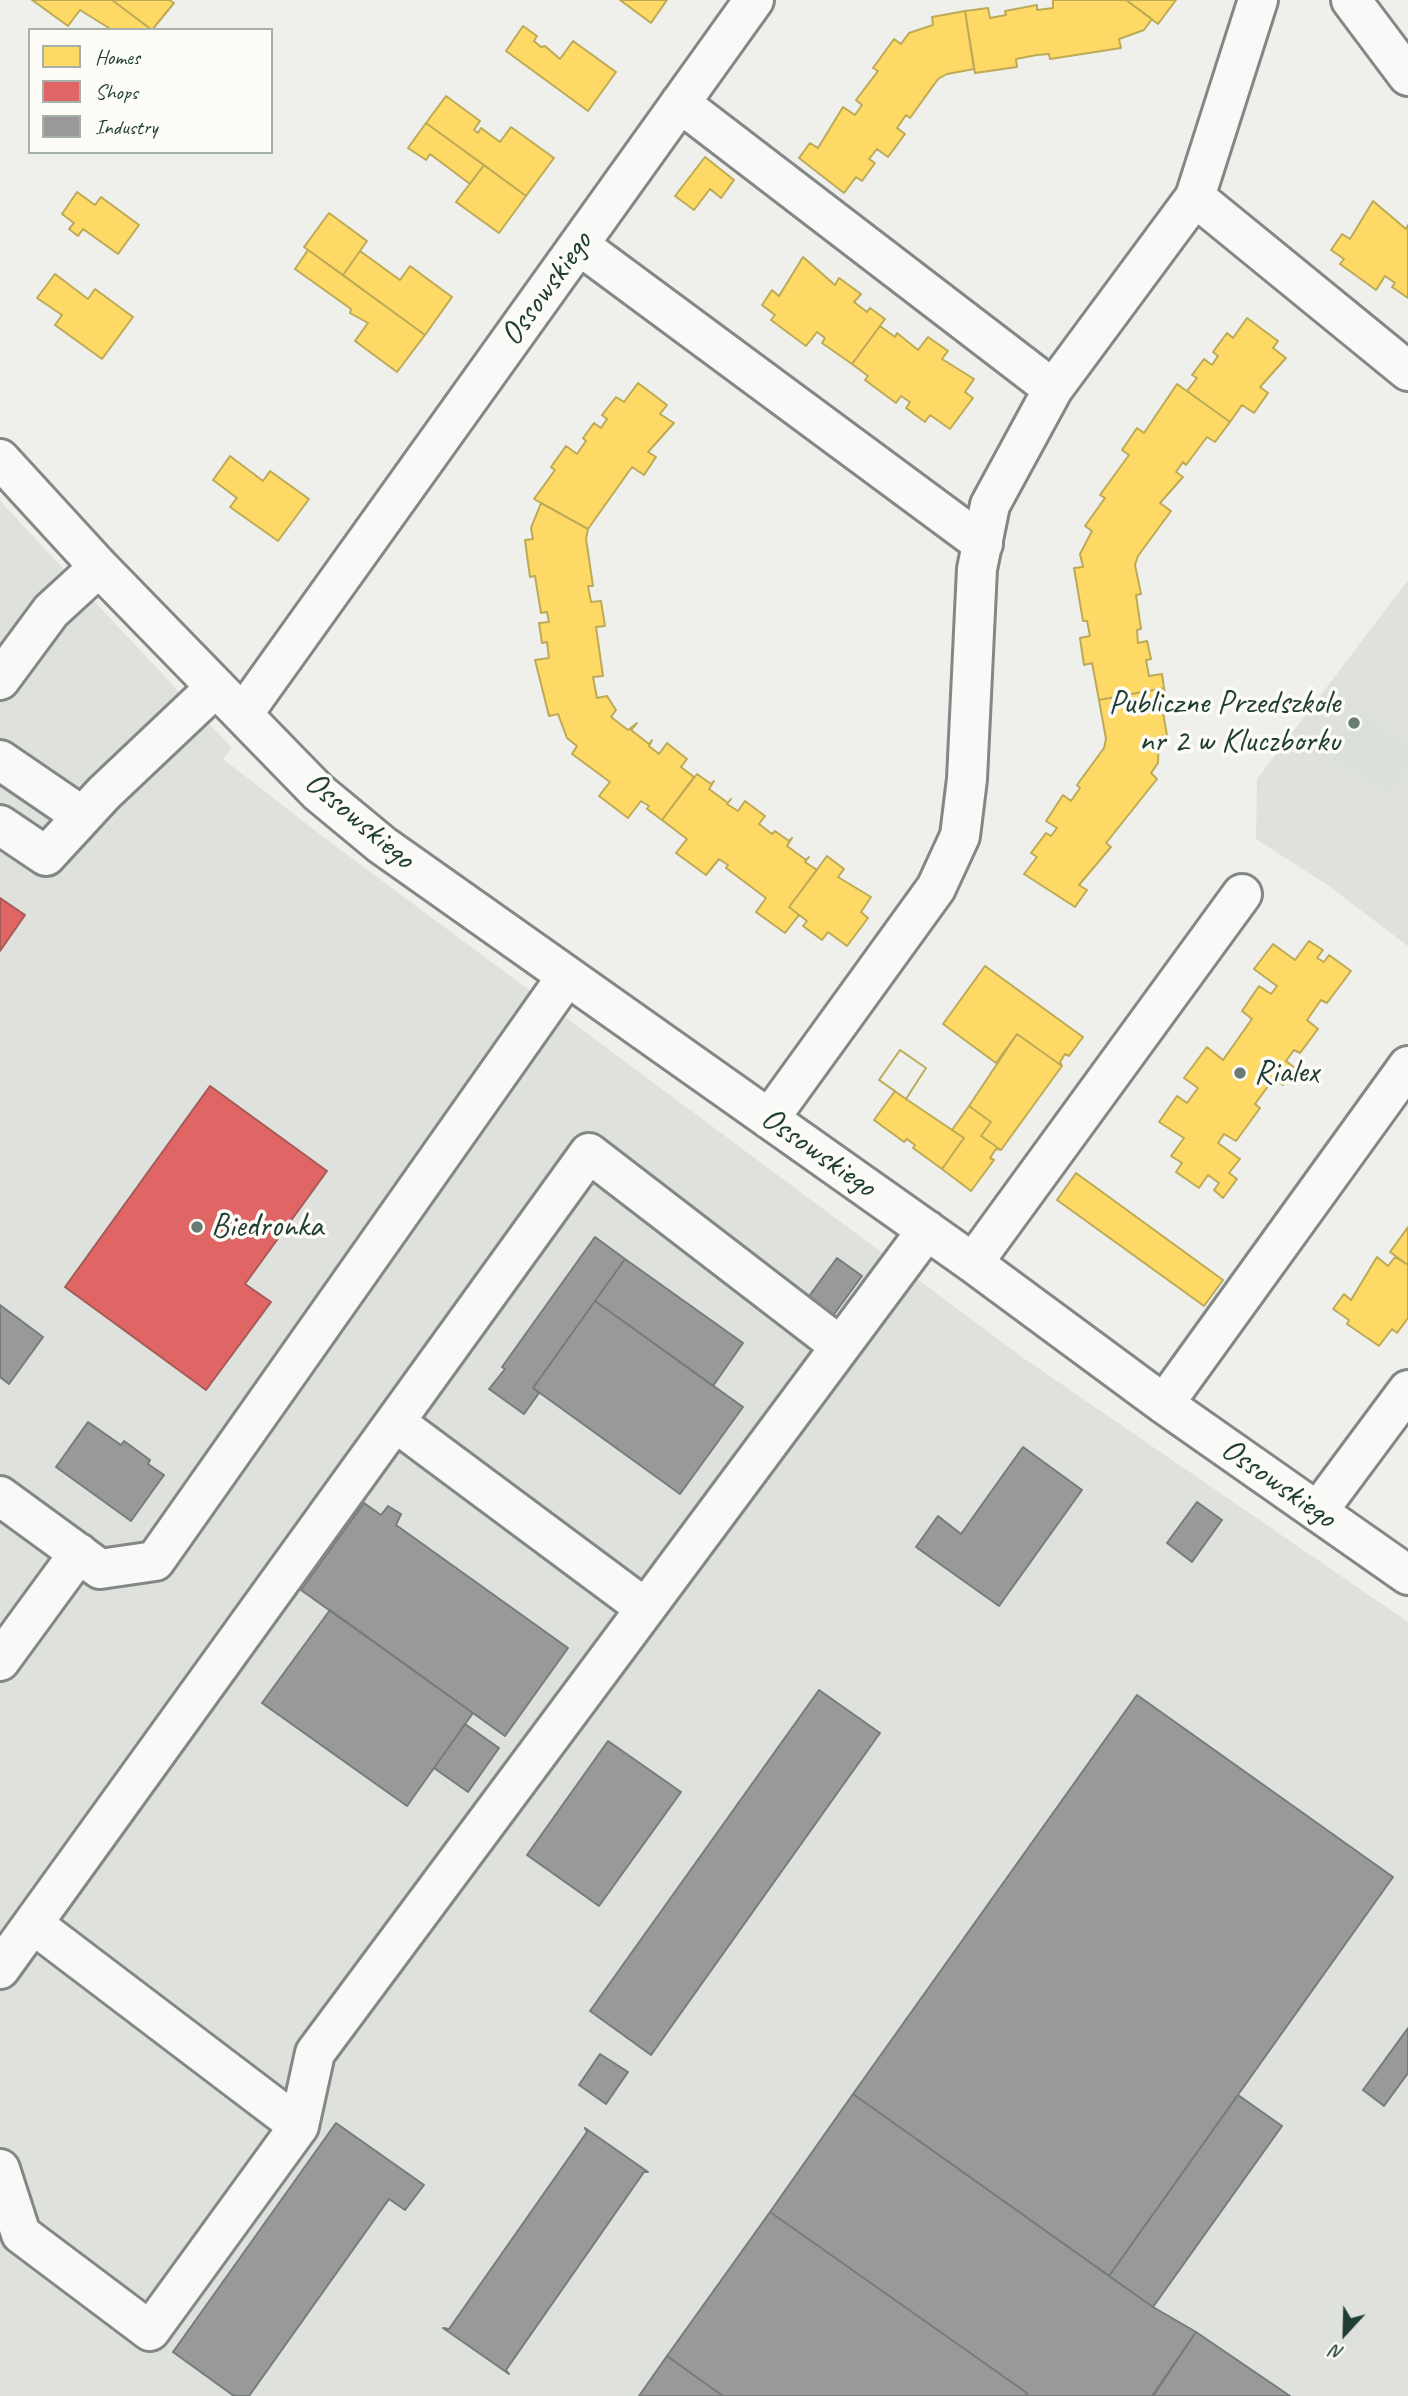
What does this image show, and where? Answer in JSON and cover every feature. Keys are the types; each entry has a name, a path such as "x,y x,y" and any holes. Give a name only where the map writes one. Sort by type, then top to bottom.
{"street":[{"name":"Ossowskiego","path":"243,714 754,0"},
{"path":"769,1119 936,888 960,836 967,779 977,569 990,505 1053,389 1195,197 1258,0"},
{"path":"1351,0 1408,76"},
{"path":"680,103 1053,389"},
{"path":"1195,197 1408,371"},
{"path":"579,245 982,544"},
{"name":"Ossowskiego","path":"0,459 99,566 318,792 382,845 927,1230 1164,1404 1408,1574"},
{"path":"0,680 51,611 99,566"},
{"path":"0,825 46,856 82,816 216,687"},
{"path":"0,760 82,816"},
{"path":"973,1263 1242,894"},
{"path":"0,1496 100,1569 155,1561 567,976"},
{"path":"1164,1404 1408,1066"},
{"path":"0,1969 589,1153 840,1346"},
{"path":"0,2169 21,2234 149,2331 299,2126 315,2053 927,1230"},
{"path":"1318,1511 1408,1390"},
{"path":"395,1422 645,1608"},
{"path":"0,1661 79,1553"},
{"path":"33,1924 299,2126"}],"shaded area":[{"path":"0,501 232,748 223,759 322,836 1022,1357 1408,1622 1408,2396 0,2396"},
{"name":"Publiczne Przedszkole nr 2 w Kluczborku","path":"1408,580 1408,946 1326,884 1256,839 1257,779"},
{"path":"1363,711 1408,747 1408,767 1389,793 1333,759"}],"building: Homes":[{"path":"32,0 112,0 149,28 109,28 80,10 68,26"},
{"path":"112,0 169,0 174,3 154,28 149,28"},
{"path":"620,0 667,0 651,23"},
{"path":"1053,0 1126,0 1152,19 1144,30 1119,39 1121,48 1050,59 1049,54 1037,55 1016,59 1017,67 975,73 965,11 988,8 990,18 1006,15 1005,11 1037,5 1037,10 1053,8"},
{"path":"1126,0 1176,0 1158,24"},
{"path":"965,11 974,69 947,74 938,79 910,118 906,115 897,128 905,134 888,157 877,149 869,159 875,163 862,181 856,177 844,193 799,158 810,143 818,148 843,107 855,115 862,105 856,100 878,71 873,68 894,39 901,44 909,33 933,25 932,17"},
{"path":"523,26 537,36 534,41 541,47 545,46 560,59 573,41 616,72 588,111 506,51"},
{"path":"446,96 480,121 474,130 478,133 481,128 500,142 511,127 554,158 526,196 426,123"},
{"path":"426,123 484,165 470,184 430,154 426,160 408,148"},
{"path":"705,157 734,180 721,198 710,189 694,210 675,196"},
{"path":"484,165 526,196 499,233 456,202"},
{"path":"77,192 95,205 101,197 139,225 118,254 83,229 78,236 69,229 74,223 62,214"},
{"path":"1373,201 1406,229 1408,225 1408,298 1392,287 1395,283 1385,276 1376,290 1340,264 1344,259 1331,250 1342,234 1350,239"},
{"path":"329,213 367,241 343,275 304,247"},
{"path":"308,250 425,335 397,372 355,341 368,323 350,313 351,309 295,269"},
{"path":"360,251 400,280 410,266 452,297 425,335 343,275"},
{"path":"803,257 835,285 839,278 861,294 854,302 867,312 870,308 885,319 852,364 822,343 825,338 817,332 806,346 771,320 775,315 762,305 772,290 779,296"},
{"path":"55,274 88,299 95,289 133,317 102,359 55,325 62,315 37,298"},
{"path":"1247,318 1278,341 1273,348 1286,358 1260,387 1268,393 1254,413 1242,405 1230,422 1187,391 1197,378 1192,375 1204,359 1212,365 1218,356 1213,352 1227,333 1233,338"},
{"path":"880,326 895,337 897,333 918,350 928,337 948,351 942,359 974,379 965,392 973,398 950,429 930,415 925,422 906,408 910,402 901,396 896,403 865,380 868,376 852,364"},
{"path":"638,383 667,405 660,414 674,423 648,452 656,457 644,475 632,467 588,529 534,499 555,470 551,467 566,446 577,454 586,441 583,438 594,423 601,428 607,419 602,415 616,397 624,402"},
{"path":"1177,384 1230,422 1215,442 1207,437 1186,465 1183,462 1176,472 1183,477 1160,503 1171,511 1138,556 1135,565 1141,594 1136,595 1141,629 1137,630 1138,643 1147,641 1151,659 1146,660 1149,676 1162,674 1164,688 1099,700 1092,663 1084,665 1080,638 1090,636 1087,621 1083,621 1074,568 1083,567 1080,554 1092,531 1085,526 1105,498 1100,495 1129,455 1122,450 1137,428 1144,433"},
{"path":"230,456 263,481 270,471 309,499 278,541 230,507 237,498 213,480"},
{"path":"541,503 588,529 586,539 593,586 588,586 591,602 601,601 605,626 596,627 603,676 593,677 597,698 607,696 616,710 611,717 628,730 637,723 631,730 649,744 652,740 649,746 659,754 667,743 687,759 681,767 694,777 662,820 641,801 628,818 599,796 610,782 572,754 577,746 567,738 558,714 549,716 535,660 549,658 547,642 542,643 539,623 549,622 547,612 541,613 535,576 530,577 525,540 533,539 531,528"},
{"path":"1164,688 1166,699 1161,700 1167,736 1159,737 1158,763 1151,773 1157,779 1106,843 1111,847 1079,885 1087,890 1075,907 1024,874 1037,857 1031,853 1046,833 1051,836 1057,828 1046,821 1063,795 1071,801 1080,788 1077,785 1104,748 1106,739 1099,700"},
{"path":"697,774 711,784 714,781 709,789 738,811 745,801 765,816 759,824 772,834 775,831 789,841 792,838 787,846 806,860 809,857 805,862 817,870 789,907 799,915 785,933 756,912 766,898 726,868 728,865 719,859 706,875 676,853 687,839 662,820"},
{"path":"827,856 844,869 838,877 871,897 861,912 868,918 847,946 828,932 822,940 803,926 807,921 789,907"},
{"name":"Rialex","path":"1309,941 1323,950 1317,958 1324,962 1329,955 1351,971 1327,1003 1321,1000 1307,1020 1318,1029 1300,1053 1294,1050 1286,1061 1295,1068 1283,1085 1274,1078 1255,1104 1260,1108 1236,1141 1224,1134 1218,1143 1240,1159 1229,1173 1237,1179 1223,1198 1214,1190 1219,1183 1208,1175 1199,1188 1176,1172 1182,1163 1171,1156 1184,1138 1159,1122 1177,1096 1187,1103 1198,1088 1184,1078 1207,1047 1223,1060 1252,1019 1242,1011 1259,986 1271,994 1277,986 1254,969 1273,944 1295,960"},
{"path":"985,966 1083,1037 1069,1056 1065,1054 1060,1062 1062,1066 1017,1034 996,1063 943,1024"},
{"path":"1017,1034 1062,1066 1001,1150 981,1136 991,1122 969,1106"},
{"path":"900,1050 926,1068 906,1099 964,1138 942,1169 913,1148 915,1145 907,1139 904,1142 874,1120 895,1091 879,1080"},
{"path":"900,1050 926,1068 906,1099 879,1080"},
{"path":"969,1106 991,1122 981,1136 1001,1150 996,1149 990,1158 994,1160 971,1191 942,1169 964,1138 952,1130"},
{"path":"1076,1173 1223,1280 1204,1306 1057,1200"},
{"path":"1408,1227 1408,1265 1390,1252"},
{"path":"1377,1257 1388,1266 1395,1257 1408,1265 1408,1318 1397,1333 1392,1329 1379,1346 1347,1324 1349,1320 1333,1309 1344,1294 1351,1300"}],"building: Shops":[{"path":"0,898 25,915 0,951"},
{"name":"Biedronka","path":"210,1086 327,1171 245,1284 271,1302 206,1390 65,1287"}],"building: Industry":[{"path":"595,1237 625,1259 533,1388 539,1393 524,1414 489,1389"},
{"path":"837,1258 862,1276 832,1317 807,1299"},
{"path":"625,1259 743,1343 713,1386 595,1301"},
{"path":"595,1301 743,1407 680,1494 533,1388"},
{"path":"0,1305 43,1337 9,1384 0,1377"},
{"path":"88,1422 121,1445 124,1441 150,1460 148,1464 164,1475 131,1521 56,1467"},
{"path":"1023,1447 1082,1490 999,1606 916,1547 938,1516 961,1534"},
{"path":"1197,1502 1222,1520 1192,1562 1167,1543"},
{"path":"364,1503 381,1515 388,1506 401,1514 396,1525 568,1648 505,1736 301,1590"},
{"path":"330,1610 473,1713 407,1806 262,1703"},
{"path":"819,1690 880,1733 651,2055 590,2011"},
{"path":"1137,1695 1393,1877 1109,2276 853,2094"},
{"path":"465,1724 499,1748 468,1792 434,1768"},
{"path":"608,1741 681,1792 599,1906 527,1855"},
{"path":"1408,2028 1408,2073 1384,2106 1363,2090"},
{"path":"600,2054 628,2072 606,2104 579,2085"},
{"path":"853,2094 1153,2307 1196,2332 1152,2396 1025,2396 1027,2393 770,2212"},
{"path":"1238,2095 1282,2126 1153,2307 1109,2276"},
{"path":"336,2123 424,2185 405,2210 389,2199 249,2396 234,2396 173,2352"},
{"path":"585,2128 648,2172 644,2172 506,2370 509,2374 443,2328 449,2329 587,2132"},
{"path":"770,2212 1027,2393 1025,2396 723,2396 667,2356"},
{"path":"1196,2332 1290,2396 1153,2396"},
{"path":"667,2356 723,2396 639,2396"}],"place":[{"name":"Publiczne Przedszkole nr 2 w Kluczborku","path":"1354,723"},
{"name":"Rialex","path":"1240,1073"},
{"name":"Biedronka","path":"197,1227"}]}
